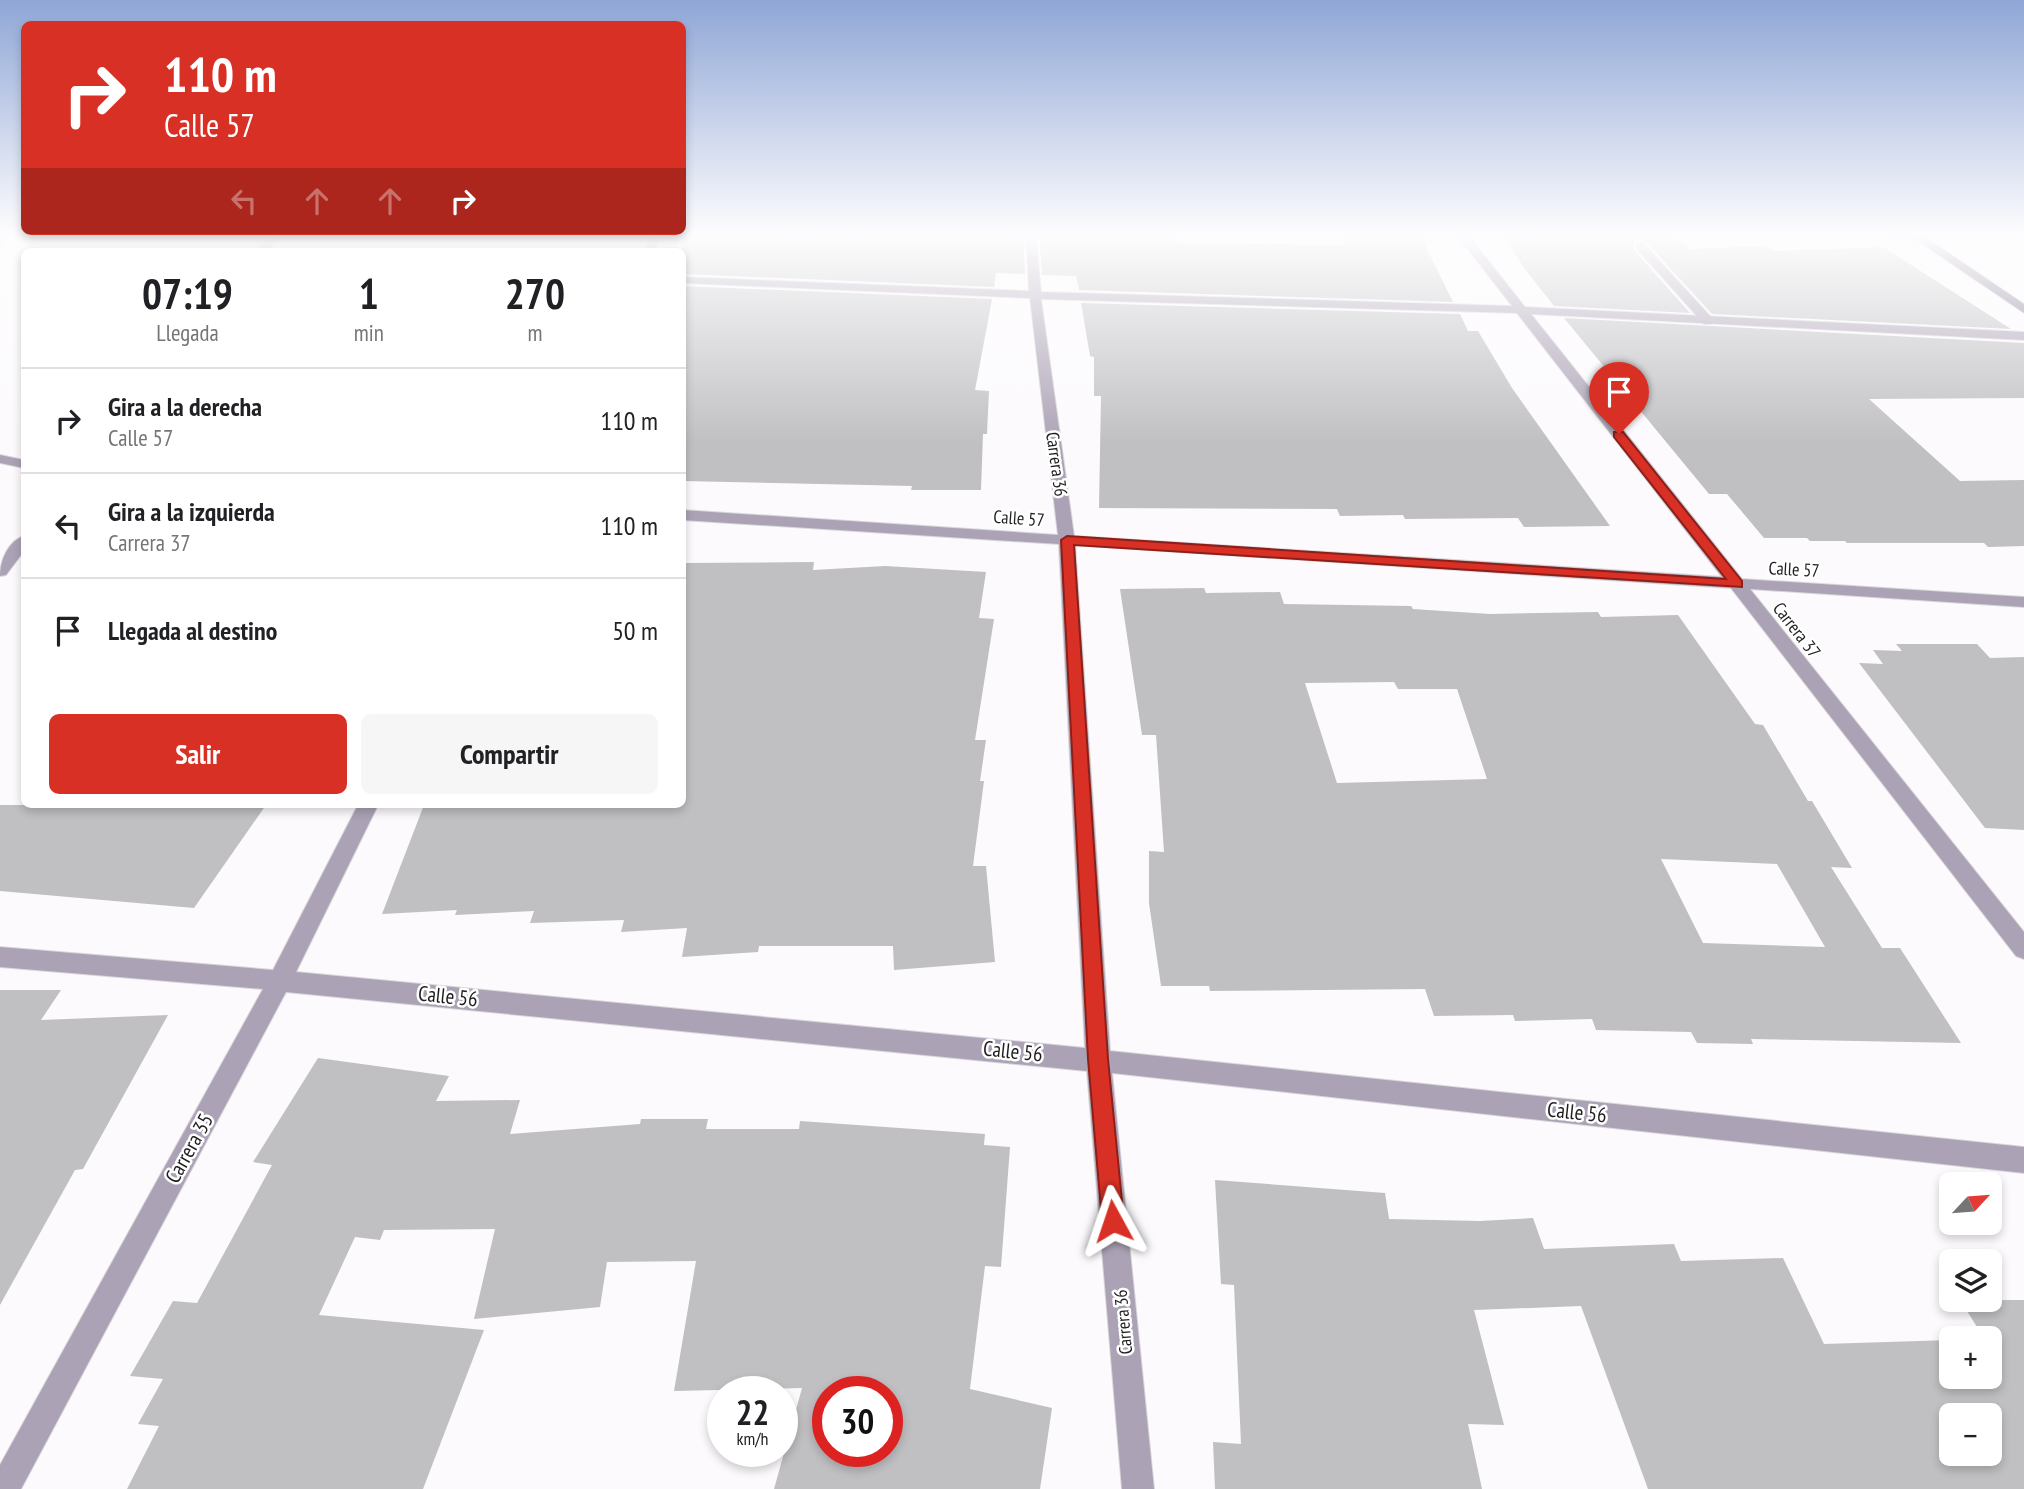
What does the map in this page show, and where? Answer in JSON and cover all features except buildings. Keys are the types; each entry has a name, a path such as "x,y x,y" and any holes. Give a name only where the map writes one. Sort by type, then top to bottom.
{"street":[{"name":"Carrera 36","path":"1036,304 1067,540 1098,1059 1138,1489"},
{"path":"1342,304 1521,310 2024,336"},
{"name":"Carrera 37","path":"1517,304 2024,949"},
{"path":"1693,304 1708,321"},
{"path":"0,459 21,463"},
{"name":"Calle 57","path":"686,515 2024,602"},
{"path":"0,571 21,545"},
{"name":"Carrera 35","path":"4,1489 281,979 366,808"},
{"name":"Calle 56","path":"0,957 281,979 1098,1059 2024,1160"}],"route":[{"path":"1113,1221 1098,1059 1067,540 1737,584 1619,434"}]}
